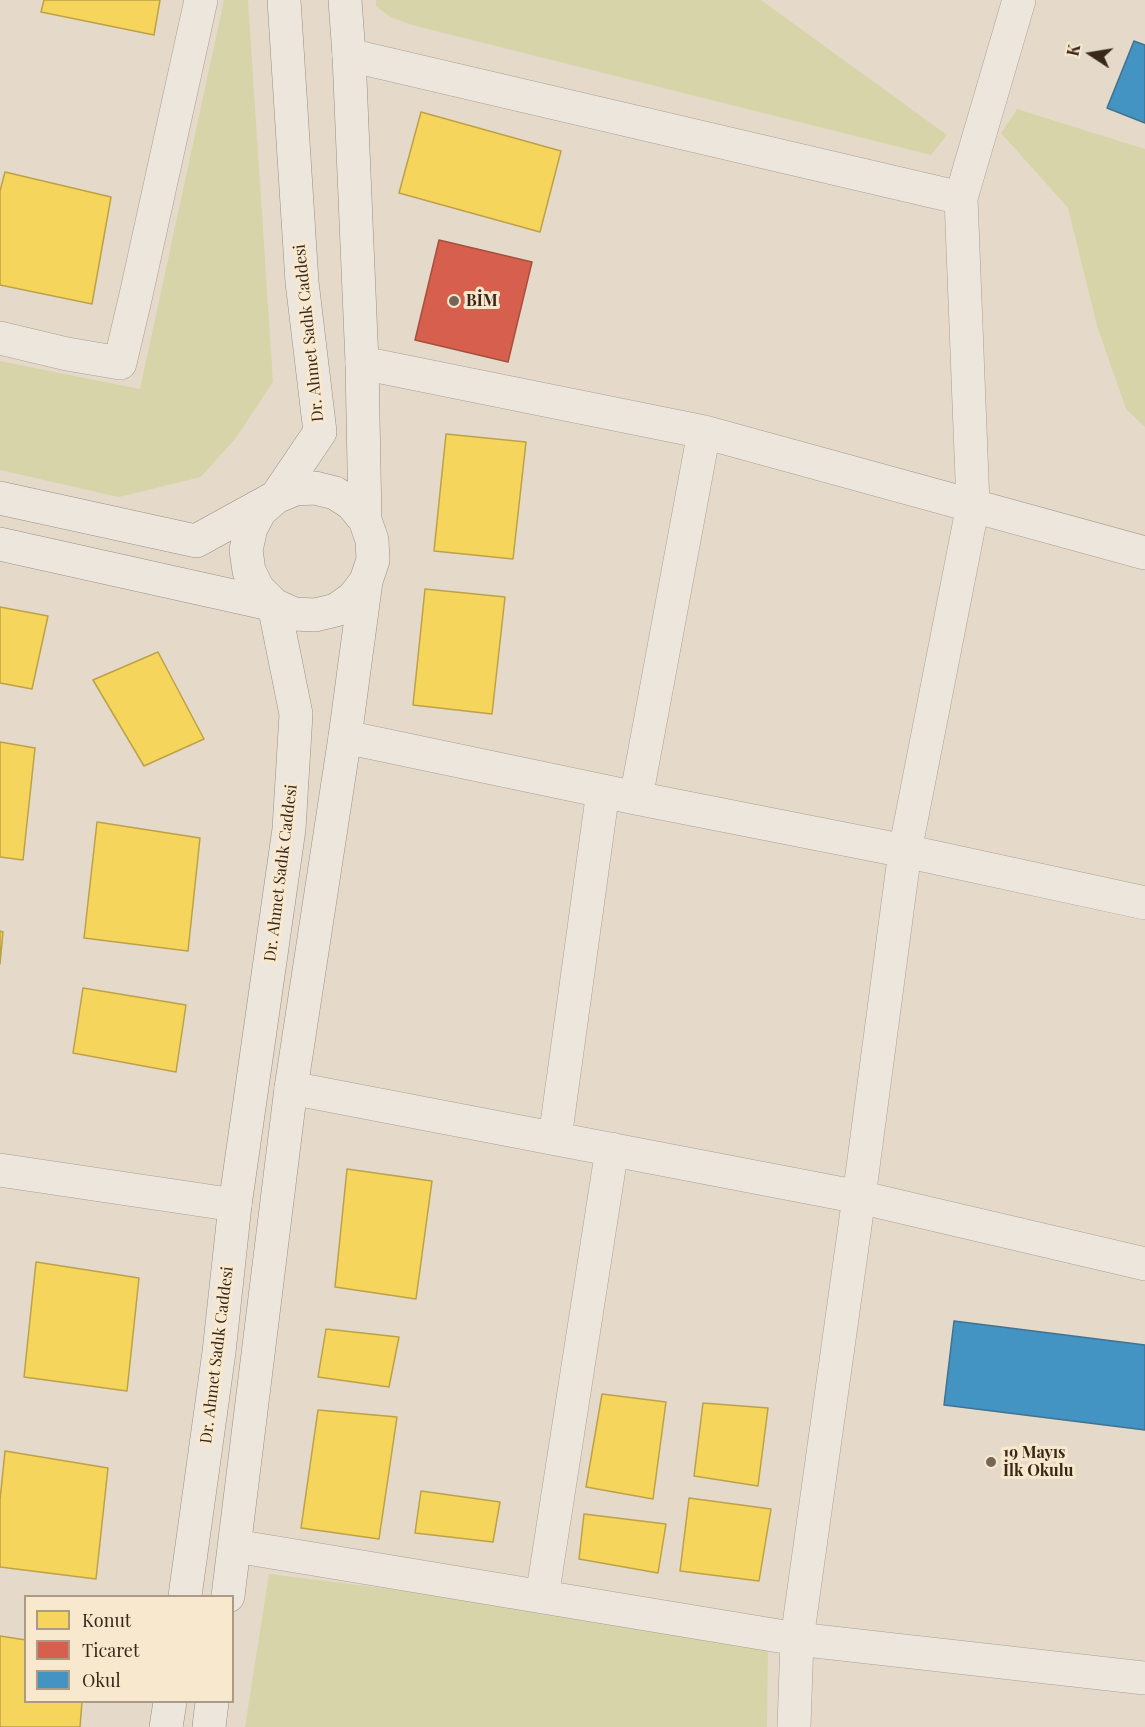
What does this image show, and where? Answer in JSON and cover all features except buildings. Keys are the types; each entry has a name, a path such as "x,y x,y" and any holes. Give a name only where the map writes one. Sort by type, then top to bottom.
{"street":[{"path":"0,338 67,354 120,363 201,0"},
{"name":"Dr. Ahmet Sadık Caddesi","path":"185,1595 219,1352 235,1204 288,841 291,806 296,714 274,605 258,589 249,571 246,550 251,528 260,511 276,497 320,432 302,282 284,0"},
{"path":"228,1595 291,1088 345,737 366,581 373,560 372,540 365,520 362,363 345,0"},
{"path":"794,1727 796,1639 859,1197 905,851 973,505 961,198 1018,0"},
{"path":"349,56 961,198"},
{"path":"362,363 704,432 1145,553"},
{"path":"636,798 704,432"},
{"path":"0,498 196,541 295,489 315,488 335,493 352,504 365,520"},
{"path":"0,544 274,605 294,614 315,615 336,610 353,598 366,581"},
{"path":"345,737 905,851 1145,903"},
{"path":"555,1138 603,791"},
{"path":"291,1088 859,1197 1145,1264"},
{"path":"542,1597 612,1149"},
{"path":"0,1170 235,1204"},
{"path":"235,1546 796,1639 1145,1678"},
{"path":"166,1727 170,1703"},
{"path":"208,1727 212,1703"}],"shaded area":[{"path":"224,0 248,0 273,382 236,438 201,477 119,497 0,470 0,361 140,389"},
{"path":"376,0 761,0 947,135 931,155 412,25 390,17 376,6"},
{"path":"1017,109 1145,149 1145,427 1126,409 1097,326 1068,208 1001,133"},
{"path":"269,1574 755,1634 768,1646 767,1727 245,1727"}],"place":[{"name":"BİM","path":"454,301"},
{"name":"19 Mayıs İlk Okulu","path":"991,1462"}]}
